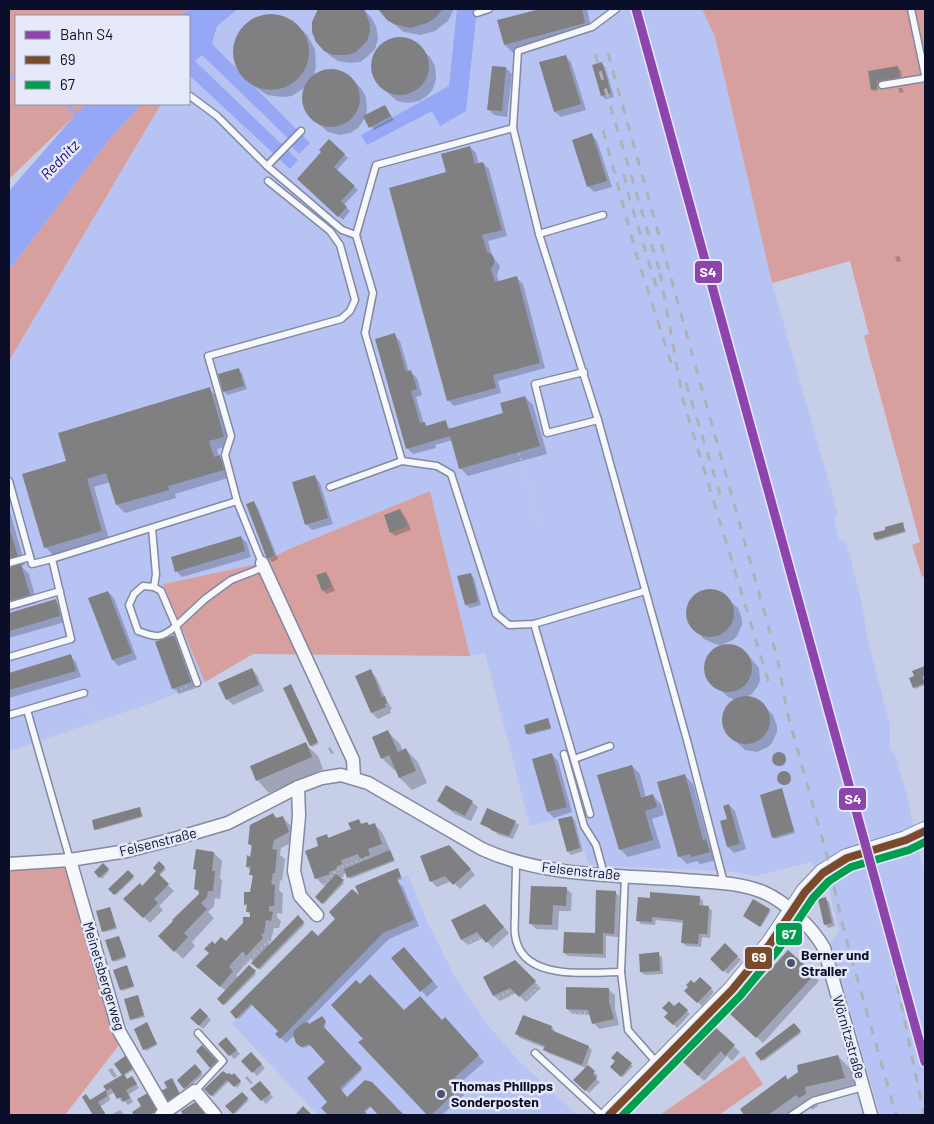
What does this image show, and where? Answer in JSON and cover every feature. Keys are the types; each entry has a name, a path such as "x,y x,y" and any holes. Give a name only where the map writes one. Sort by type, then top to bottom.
{"main road":[{"path":"609,1115 732,990 770,944 805,892 830,868 856,855 906,840 925,831"}],"street":[{"path":"263,565 353,760 354,778"},
{"name":"Felsenstraße","path":"9,864 70,860 127,850 177,838 228,823 298,787 322,778 341,775 368,783 499,857 552,870 724,883 763,892 792,912"},
{"path":"298,787 299,816 294,871 300,896 317,915"},
{"name":"Meinetsbergerweg","path":"70,860 119,1031 164,1113"},
{"name":"Wörnitzstraße","path":"792,912 812,930 824,948 871,1115"},
{"path":"164,1113 195,1091 215,1115"}],"lane":[{"path":"477,12 489,9"},
{"path":"616,9 592,27 518,51 513,128 539,234 598,420 688,744 724,883"},
{"path":"882,85 925,77 912,9"},
{"path":"190,96 217,116 267,166 342,230 356,235"},
{"path":"402,461 365,334 373,293 356,235 376,165 513,128"},
{"path":"267,166 301,131"},
{"path":"197,683 176,626 161,590 143,586 134,594 128,605 138,631 155,638 167,634 176,626 204,598 231,580 263,565 237,501 225,455 231,436 208,356 341,319 350,312 355,300 340,245 330,231 268,181"},
{"path":"539,234 603,215"},
{"path":"584,372 535,384 547,433 598,420"},
{"path":"330,487 402,461 437,466 450,474 496,614 509,625 534,624 645,591"},
{"path":"9,481 32,564 237,501"},
{"path":"152,528 156,574 154,587"},
{"path":"9,563 30,557"},
{"path":"9,657 71,639 52,559"},
{"path":"9,606 60,591"},
{"path":"534,624 590,814"},
{"path":"9,715 84,693"},
{"path":"26,710 70,860"},
{"path":"574,759 610,746"},
{"path":"564,754 584,826 596,845 604,874"},
{"path":"516,861 515,935 518,949 535,966 557,972 621,972"},
{"path":"625,876 621,972 628,1030 658,1065"},
{"path":"195,1091 223,1061 198,1033"},
{"path":"535,1053 602,1115"},
{"path":"792,1115 814,1101 863,1087"}],"path":[{"path":"519,454 539,525"},
{"path":"36,743 197,683 203,686 250,812"},
{"path":"84,693 102,748"},
{"path":"384,793 384,804 422,897 449,954 481,1007 506,1042 588,1115"},
{"path":"763,892 778,882 802,877"},
{"path":"472,958 515,935"},
{"path":"449,954 478,937 490,949"},
{"path":"502,1022 549,975 549,1013 586,1013"},
{"path":"481,1007 508,992 520,1004"}],"shaded area":[{"path":"9,9 191,9 181,15 15,15 15,105 86,105 9,179"},
{"path":"238,9 702,9 715,37 772,283 838,514 834,520 839,539 846,542 862,603 867,637 890,725 890,748 896,757 906,792 925,879 925,1115 880,1115 831,943 839,931 828,886 811,862 755,876 737,872 589,865 572,815 530,826 485,653 470,656 430,491 289,549 262,563 164,583 205,682 155,702 9,751 9,361 160,105 190,105 190,66 212,44 217,26"},
{"path":"702,9 925,9 925,576 922,577 912,545 920,542 864,336 869,334 850,261 772,283 715,37"},
{"path":"141,105 160,105 9,361 9,270 111,137"},
{"path":"430,491 470,656 253,654 205,682 163,584 262,563 289,549"},
{"path":"68,865 119,1045 65,1115 9,1115 9,870"},
{"path":"408,875 425,917 455,977 487,1024 519,1061 577,1115 318,1115 232,1024 358,895"},
{"path":"744,1056 763,1084 719,1115 660,1115"}],"water":[{"path":"191,9 238,9 217,26 212,44 310,143 299,154 292,147 294,144 202,55 195,61 298,160 290,169 190,76 190,15 181,15"},
{"path":"457,9 477,9 466,111 440,126 432,111 367,145 361,135 449,86"},
{"name":"Rednitz","path":"86,105 141,105 111,137 9,270 9,191"}],"building":[{"path":"318,9 364,9 370,24 367,41 356,52 347,55 333,55 324,51 316,42 312,32 312,22"},
{"path":"378,9 443,9 434,19 411,28 394,24 387,20"},
{"path":"540,9 582,9 585,23 504,45 497,20"},
{"path":"271,14 285,17 298,25 306,38 309,52 306,66 298,79 285,87 271,90 257,87 244,79 236,66 233,52 236,38 244,25 257,17"},
{"path":"394,37 406,37 421,45 429,60 429,72 421,87 406,95 394,95 379,87 371,72 371,60 379,45"},
{"path":"566,55 581,104 554,112 539,62"},
{"path":"602,62 611,93 601,96 592,65"},
{"path":"492,66 506,67 502,111 487,110"},
{"path":"898,66 899,77 876,81 877,89 871,90 868,71"},
{"path":"325,69 337,69 352,77 360,92 360,104 352,119 337,127 325,127 310,119 302,104 302,92 310,77"},
{"path":"385,105 391,116 369,128 363,116"},
{"path":"592,133 607,181 587,187 572,140"},
{"path":"329,139 345,154 334,167 355,186 341,201 347,207 338,217 297,179 321,152 319,150"},
{"path":"470,146 475,164 483,162 502,230 482,235 487,252 492,254 494,259 491,269 495,282 517,276 540,363 493,375 496,388 447,401 389,188 446,172 441,154"},
{"path":"395,333 406,372 411,370 417,389 411,391 420,423 425,422 426,426 446,420 448,429 503,413 500,403 525,396 540,446 459,469 450,436 406,449 375,339"},
{"path":"239,368 244,386 223,392 218,374"},
{"path":"210,387 224,437 209,441 214,457 220,455 224,470 168,486 169,490 116,505 106,473 87,479 102,531 44,548 22,474 66,461 58,433"},
{"path":"315,475 328,518 305,525 292,482"},
{"path":"254,501 275,556 267,559 246,504"},
{"path":"400,509 408,526 390,533 384,515"},
{"path":"903,522 905,531 875,540 873,533 885,530 885,527"},
{"path":"9,527 18,557 9,560"},
{"path":"241,536 245,551 175,572 171,557"},
{"path":"21,564 30,595 9,601 9,568"},
{"path":"326,572 332,587 322,591 316,575"},
{"path":"471,573 478,602 465,605 457,576"},
{"path":"705,589 715,589 727,596 734,608 734,618 727,630 715,637 705,637 697,633 690,626 686,618 686,608 690,600 697,593"},
{"path":"108,591 132,653 112,660 88,598"},
{"path":"56,599 60,616 9,631 9,613"},
{"path":"174,635 191,682 172,689 155,642"},
{"path":"723,644 733,644 745,651 752,663 752,673 745,685 733,692 723,692 715,688 708,681 704,673 704,663 708,655 715,648"},
{"path":"71,654 76,671 9,690 9,673"},
{"path":"925,666 925,675 922,676 925,683 913,688 909,678 914,676 912,671"},
{"path":"252,668 259,685 226,700 218,683"},
{"path":"371,669 382,697 385,696 387,703 385,704 386,707 371,713 355,676"},
{"path":"291,684 318,742 310,746 283,688"},
{"path":"741,696 751,696 763,703 770,715 770,725 763,737 751,744 741,744 733,740 726,733 722,725 722,715 726,707 733,700"},
{"path":"548,718 551,728 526,734 524,725"},
{"path":"388,730 398,752 406,748 416,771 399,778 389,755 381,759 372,737"},
{"path":"306,742 312,757 256,781 250,766"},
{"path":"779,752 784,754 786,759 784,764 779,766 774,764 772,759 774,754"},
{"path":"552,753 567,807 547,812 532,759"},
{"path":"632,765 641,798 653,794 657,807 645,811 653,840 619,850 597,775"},
{"path":"784,771 789,773 791,778 789,783 784,785 779,783 777,778 779,773"},
{"path":"685,774 703,840 706,839 710,852 691,857 690,854 678,857 657,782"},
{"path":"446,785 473,801 465,816 437,801"},
{"path":"782,788 794,831 772,838 760,795"},
{"path":"729,804 740,844 727,847 720,821 727,819 723,806"},
{"path":"140,807 142,816 94,830 92,820"},
{"path":"487,808 516,821 509,836 480,824"},
{"path":"273,813 276,818 283,816 289,832 274,840 272,849 277,850 275,873 273,873 271,884 275,885 274,906 269,906 269,911 273,912 271,921 266,920 264,933 261,935 263,938 246,956 243,951 231,964 229,967 233,971 220,987 196,966 209,953 204,949 212,941 215,944 221,937 226,941 243,923 243,917 250,917 250,912 246,912 247,904 244,905 244,892 250,892 253,875 249,875 251,866 246,867 247,855 250,857 252,845 248,844 250,825"},
{"path":"572,816 580,848 567,852 558,819"},
{"path":"359,819 361,824 367,822 369,825 375,823 382,844 368,849 370,855 360,859 358,854 341,860 342,864 336,867 337,869 329,872 330,874 315,879 305,851 318,846 316,838 327,834 328,838 351,829 348,823"},
{"path":"449,845 471,869 453,885 445,876 430,882 420,856"},
{"path":"196,849 214,852 212,871 215,871 213,891 208,891 207,897 201,903 207,909 184,933 188,937 174,952 158,936 199,894 199,890 194,889 196,870 193,869"},
{"path":"390,850 394,860 347,878 344,869"},
{"path":"159,861 165,867 159,874 169,884 154,899 158,903 143,918 123,899 140,883 142,886 156,871 153,868"},
{"path":"103,863 109,869 99,878 94,872"},
{"path":"398,868 401,877 397,879 414,920 383,933 280,1039 275,1034 278,1031 251,1004 236,1019 230,1012 312,930 318,936 335,919 329,912 352,889 359,895 355,886"},
{"path":"128,870 134,876 114,895 108,889"},
{"path":"336,874 344,880 322,904 315,897"},
{"path":"531,886 567,887 566,906 553,905 552,925 529,924"},
{"path":"596,890 616,891 614,934 603,933 603,954 563,953 564,932 595,933"},
{"path":"650,892 700,896 699,905 709,906 707,934 699,934 698,944 681,943 683,920 652,917 652,922 636,921 638,897 650,898"},
{"path":"826,897 832,923 824,925 818,899"},
{"path":"753,899 770,909 760,927 743,916"},
{"path":"485,904 504,927 486,943 477,932 461,940 451,920"},
{"path":"110,907 116,927 102,932 96,911"},
{"path":"298,915 304,922 258,969 251,963"},
{"path":"119,936 126,956 112,961 105,940"},
{"path":"725,943 738,956 723,972 710,959"},
{"path":"404,947 433,981 420,992 391,958"},
{"path":"788,950 815,974 756,1038 730,1014"},
{"path":"659,952 660,971 640,972 639,954"},
{"path":"515,960 536,981 519,997 510,988 493,996 483,977"},
{"path":"127,965 134,986 120,990 113,970"},
{"path":"249,965 256,971 223,1005 217,999"},
{"path":"370,974 404,1010 420,996 442,1020 445,1017 479,1055 452,1080 459,1089 431,1115 427,1115 358,1042 363,1039 331,1005 356,980 360,984"},
{"path":"700,977 712,988 697,1003 684,991 688,987 686,985 691,980 694,983"},
{"path":"566,987 609,988 609,1002 614,1019 592,1024 588,1010 566,1009"},
{"path":"138,995 144,1015 130,1020 124,999"},
{"path":"669,1001 674,1006 679,1002 688,1010 673,1025 664,1017 668,1013 662,1008"},
{"path":"200,1008 208,1016 199,1026 190,1018"},
{"path":"523,1015 552,1026 551,1030 589,1046 582,1065 543,1050 545,1046 515,1034"},
{"path":"322,1016 326,1021 323,1026 362,1068 340,1088 347,1097 365,1080 372,1082 404,1115 378,1115 370,1106 364,1111 368,1115 328,1115 321,1108 327,1102 307,1078 325,1062 309,1044 301,1047 296,1043 293,1035 294,1031 303,1023 308,1022 309,1024"},
{"path":"147,1022 157,1044 143,1050 134,1029"},
{"path":"794,1023 801,1031 761,1061 755,1053"},
{"path":"715,1027 735,1045 725,1056 721,1051 698,1076 683,1062"},
{"path":"226,1037 237,1050 229,1056 218,1044"},
{"path":"202,1045 217,1061 210,1068 196,1051"},
{"path":"617,1051 632,1063 621,1077 610,1067 615,1061 611,1058"},
{"path":"251,1052 262,1064 252,1073 241,1061"},
{"path":"838,1055 845,1078 805,1087 806,1094 799,1098 796,1095 768,1115 744,1115 740,1109 786,1075 787,1080 798,1072 797,1065"},
{"path":"125,1056 133,1068 124,1074 127,1079 132,1076 137,1084 126,1090 130,1098 123,1102 121,1097 117,1099 111,1088 106,1091 107,1096 98,1102 106,1115 93,1115 82,1097 86,1094 90,1100 106,1090 103,1086 122,1075 114,1064"},
{"path":"195,1064 202,1072 184,1089 177,1080"},
{"path":"588,1065 595,1071 593,1074 597,1078 585,1091 573,1080"},
{"path":"223,1071 232,1075 234,1073 241,1081 234,1087 227,1080 211,1096 204,1089"},
{"path":"172,1078 180,1094 164,1103 158,1092 167,1088 164,1082"},
{"path":"260,1081 271,1093 261,1101 250,1089"},
{"path":"242,1092 248,1098 233,1114 225,1106"},
{"path":"148,1093 159,1110 150,1115 134,1115 132,1112 141,1106 137,1099"},
{"path":"197,1101 205,1113 201,1115 183,1115 181,1111"},
{"path":"303,1106 312,1115 296,1114"}],"waterway":[{"path":"9,75 15,78"},
{"path":"67,105 78,116"}],"railway":[{"path":"608,53 778,661 787,712 826,852 845,935 896,1115"},
{"path":"595,54 662,279"},
{"path":"603,130 636,253 671,363"},
{"path":"624,174 629,197 657,289"},
{"path":"660,273 683,400 771,690"},
{"path":"686,383 723,504"},
{"path":"870,862 924,1115"}],"rail line":[{"name":"S4","path":"636,9 925,1062"}],"transit line":[{"name":"69","path":"609,1115 732,990 770,944 805,892 823,873 847,858 906,840 925,831"},
{"name":"67","path":"623,1115 740,996 778,950 813,898 829,881 851,867 909,850 925,842"}],"place":[{"name":"Berner und Straller","path":"791,963"},
{"name":"Thomas Philipps Sonderposten","path":"441,1094"}]}
